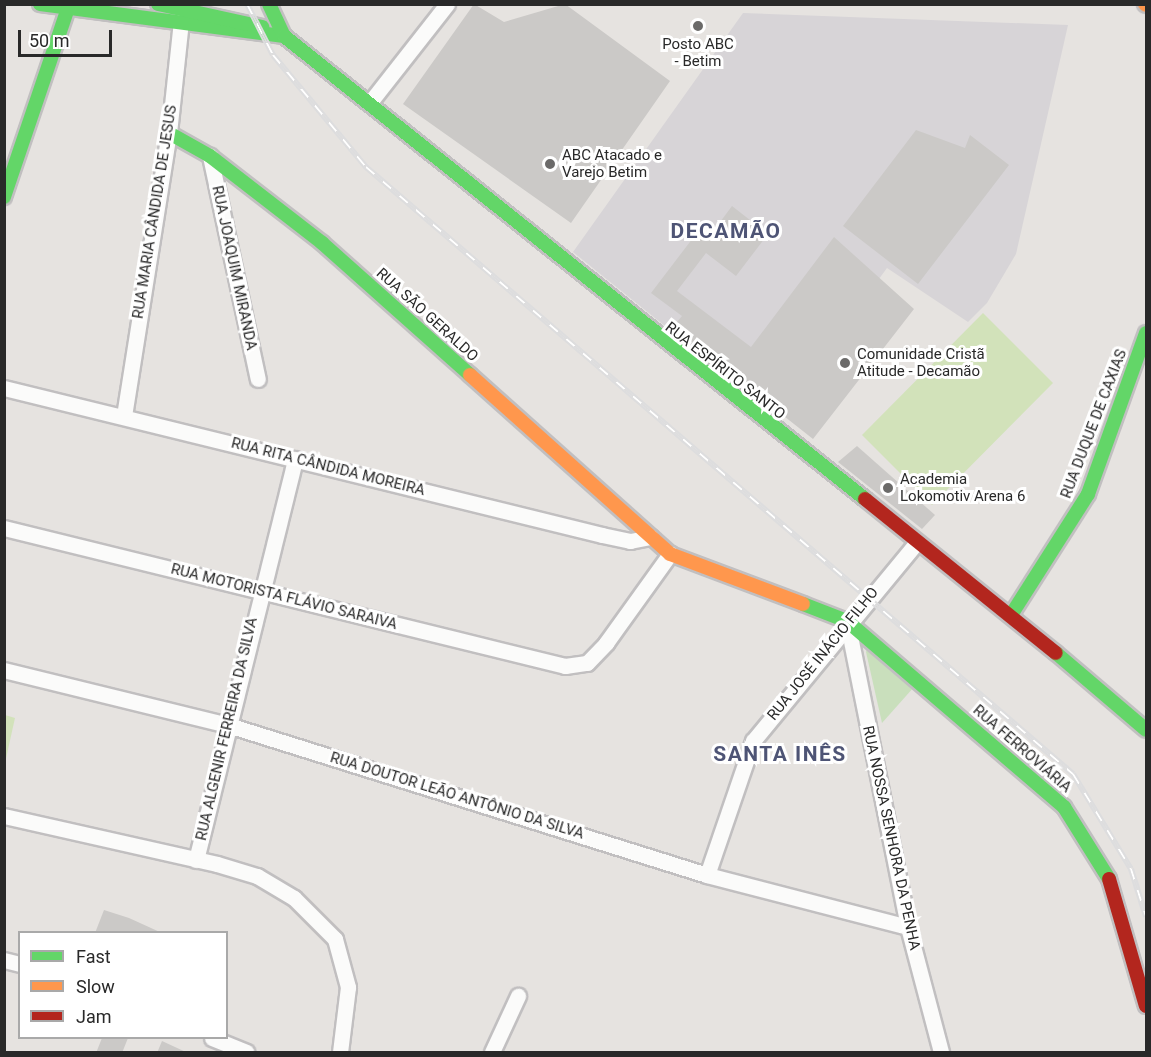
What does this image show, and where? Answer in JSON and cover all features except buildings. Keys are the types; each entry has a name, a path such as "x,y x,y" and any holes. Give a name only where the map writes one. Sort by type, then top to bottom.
{"street":[{"path":"40,4 181,27 281,33"},
{"path":"158,4 281,33"},
{"path":"269,4 281,33"},
{"path":"371,101 447,4"},
{"path":"4,197 68,8"},
{"name":"RUA MARIA CÂNDIDA DE JESUS","path":"124,416 169,133 182,9"},
{"name":"RUA ESPÍRITO SANTO","path":"281,33 371,101 916,543 1011,615 1146,730"},
{"name":"RUA SÃO GERALDO","path":"169,133 210,156 322,243 670,554"},
{"name":"RUA JOAQUIM MIRANDA","path":"210,156 258,380"},
{"name":"RUA DUQUE DE CAXIAS","path":"1011,615 1088,494 1146,333"},
{"name":"RUA RITA CÂNDIDA MOREIRA","path":"4,388 611,537 651,537"},
{"name":"RUA ALGENIR FERREIRA DA SILVA","path":"196,860 259,591 295,459"},
{"name":"RUA MOTORISTA FLÁVIO SARAIVA","path":"4,528 565,666 587,663 606,643 670,554"},
{"name":"RUA JOSÉ INÁCIO FILHO","path":"707,875 753,741 847,621 916,543"},
{"name":"RUA FERROVIÁRIA","path":"670,554 847,621 1064,807 1105,865 1146,1006"},
{"name":"RUA NOSSA SENHORA DA PENHA","path":"847,621 908,927 941,1053"},
{"name":"RUA DOUTOR LEÃO ANTÔNIO DA SILVA","path":"4,670 228,724 707,875 908,927"},
{"path":"4,816 257,876 294,898 335,939 348,987 339,1053"},
{"path":"492,1053 518,996"},
{"path":"214,1039 246,1053"}],"shaded area":[{"path":"743,13 1068,25 1016,254 987,303 968,322 887,268 778,417 573,252"}],"green space":[{"path":"983,313 1053,383 932,505 862,435"},
{"path":"867,649 914,687 882,723 866,652"},
{"path":"4,715 15,718 5,763"}],"railway":[{"path":"247,4 273,55 366,167 1073,774 1131,869 1146,917"}],"traffic: fast":[{"path":"40,4 284,36"},
{"path":"158,4 262,27"},
{"path":"269,4 284,36 865,499"},
{"path":"4,197 68,8"},
{"path":"169,133 210,156 322,243 470,375"},
{"path":"1011,615 1088,494 1146,333"},
{"path":"803,604 847,621 1064,807 1109,879"},
{"path":"1056,653 1146,730"}],"traffic: slow":[{"path":"470,375 670,554 803,604"}],"traffic: jam":[{"path":"865,499 1056,653"},
{"path":"1109,879 1146,1006"}],"place":[{"name":"Posto ABC - Betim","path":"698,26"},
{"name":"ABC Atacado e Varejo Betim","path":"550,164"},
{"name":"Comunidade Cristã Atitude - Decamão","path":"845,363"},
{"name":"Academia Lokomotiv Arena 6","path":"888,488"}],"district":[{"name":"DECAMÃO","path":"726,231"},
{"name":"SANTA INÊS","path":"780,754"}]}
